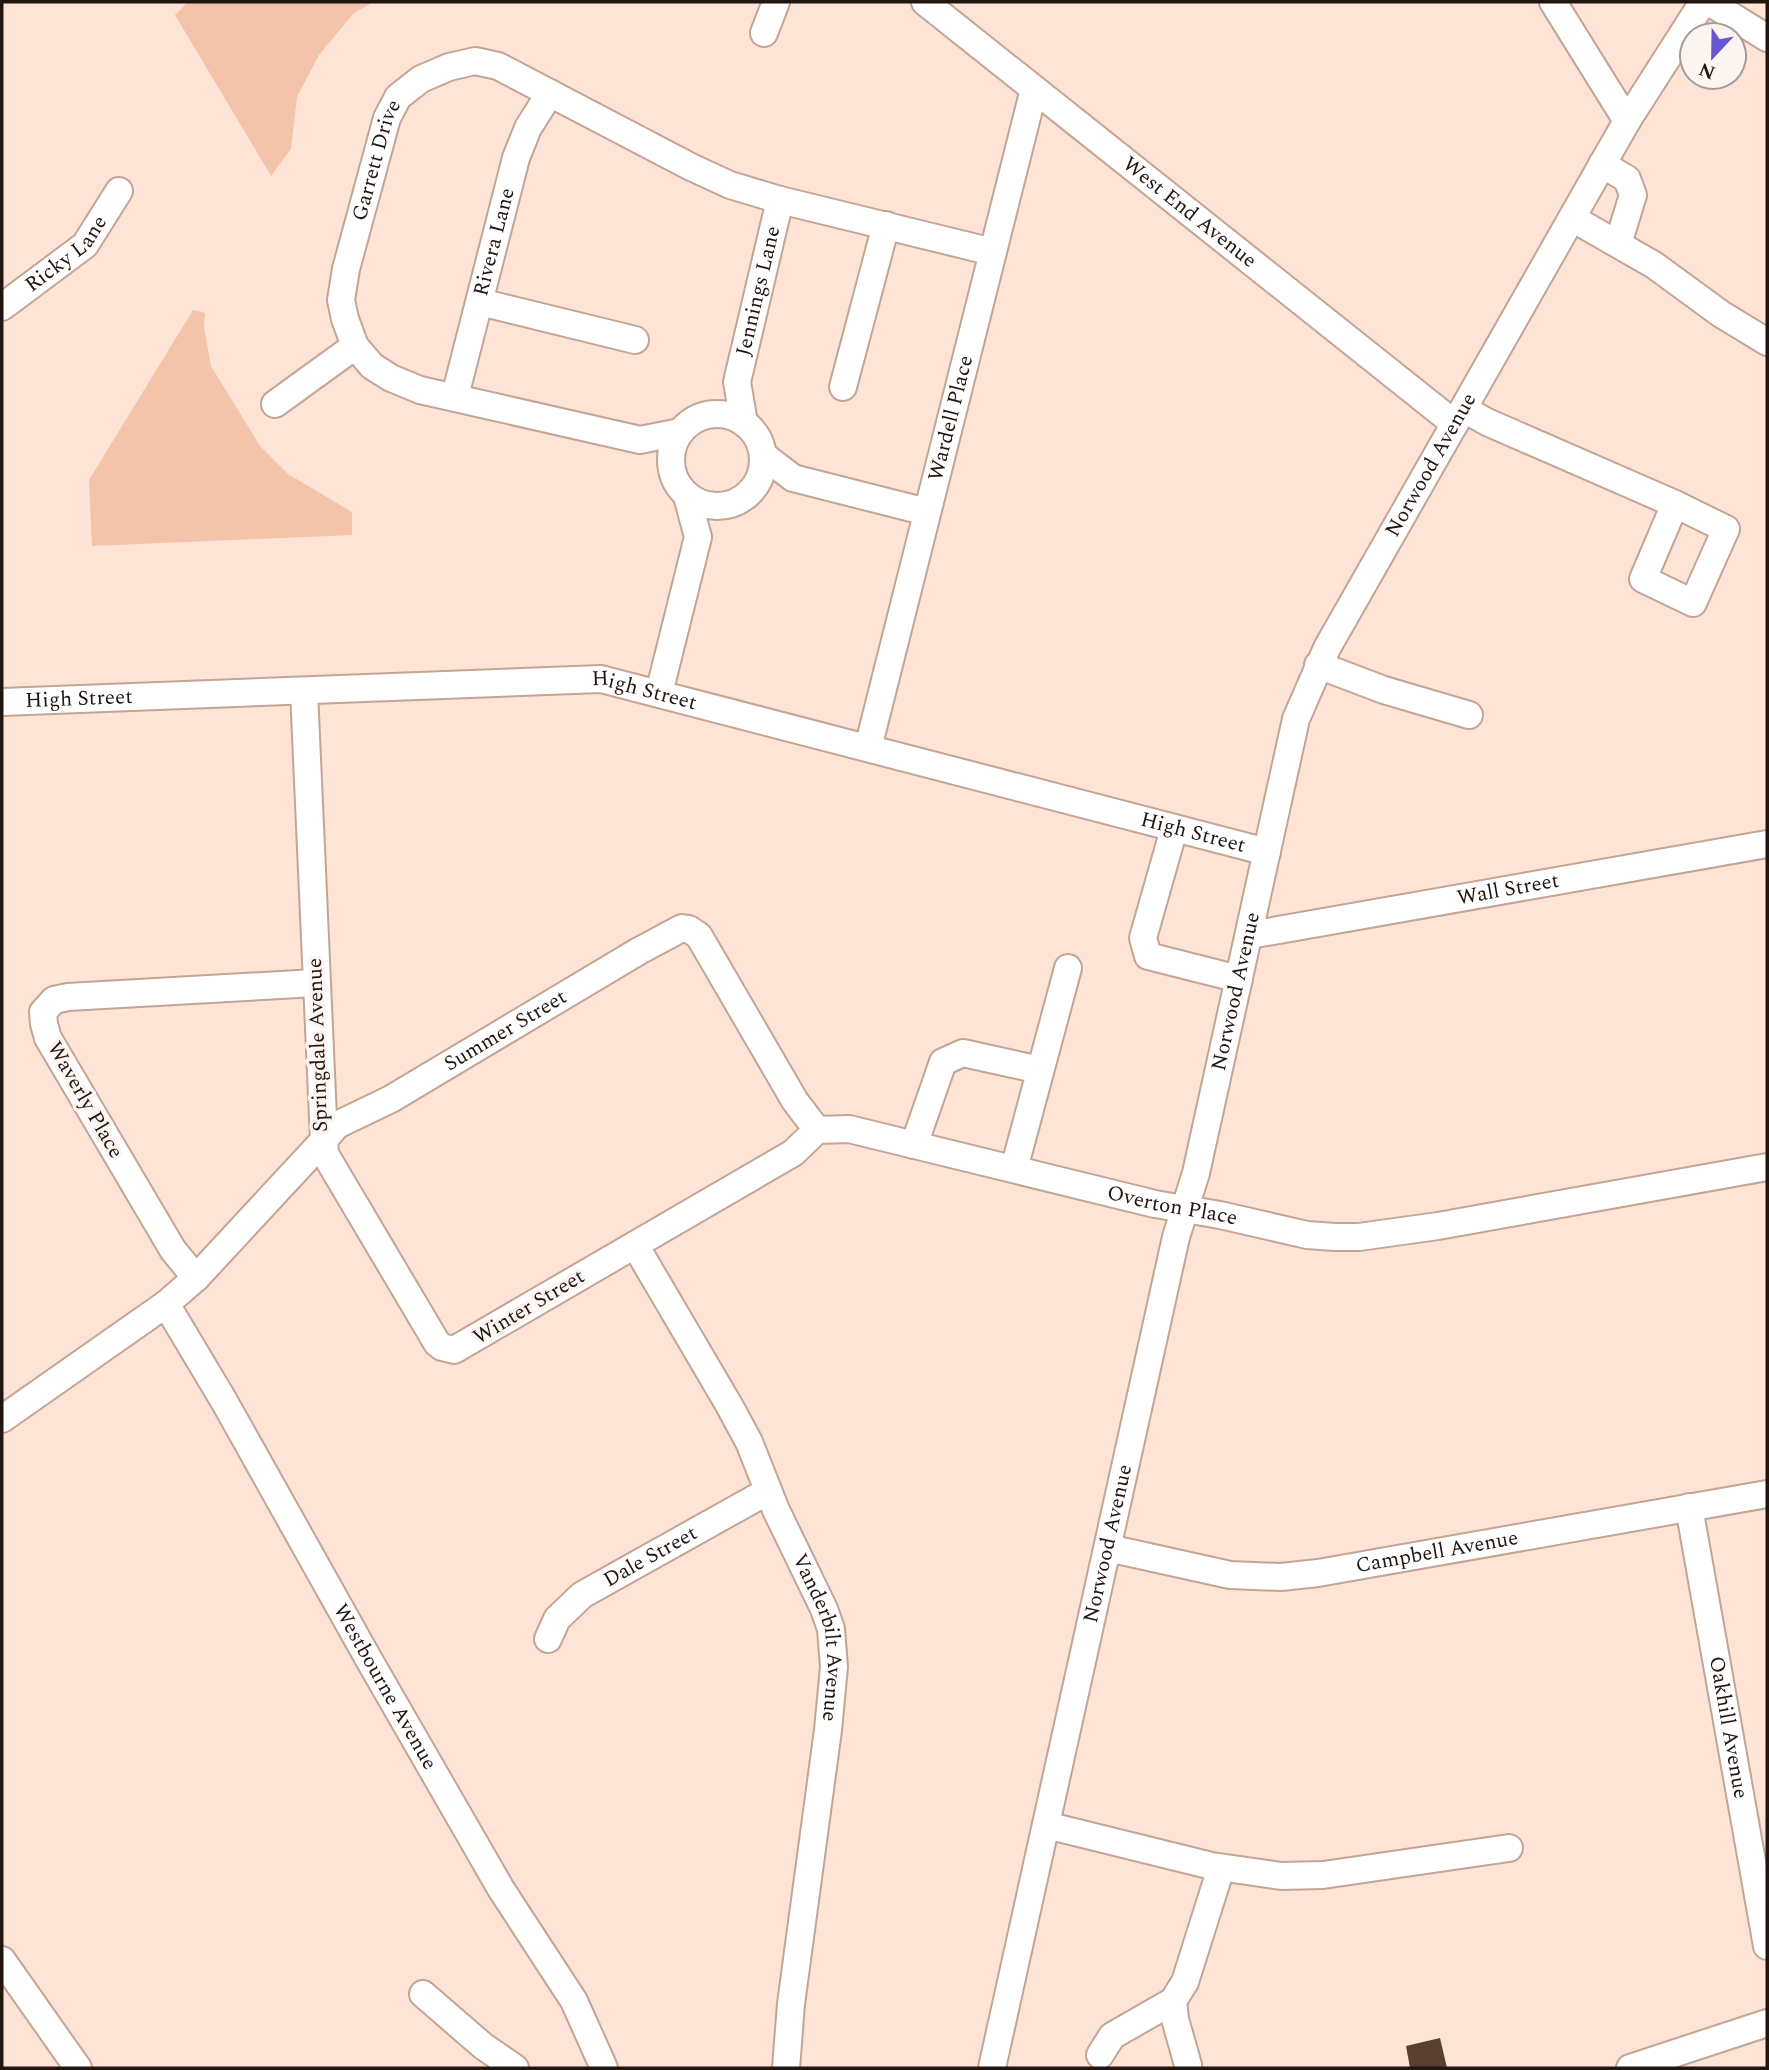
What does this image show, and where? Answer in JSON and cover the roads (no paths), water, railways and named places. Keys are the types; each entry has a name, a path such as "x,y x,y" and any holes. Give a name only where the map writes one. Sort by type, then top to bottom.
{"street":[{"path":"764,33 776,2"},
{"name":"West End Avenue","path":"925,2 1459,416 1487,422 1675,504 1726,529 1693,603 1643,579 1675,504"},
{"path":"1553,2 1627,121"},
{"name":"Norwood Avenue","path":"992,2068 1176,1237 1196,1172 1296,719 1318,666 1602,164 1703,2"},
{"path":"1709,2 1767,38"},
{"name":"Garrett Drive","path":"710,415 699,418 680,432 640,440 420,390 391,378 372,366 355,346 341,300 346,269 387,118 398,97 421,79 449,67 475,61 498,66 730,185 780,200 993,251"},
{"name":"Wardell Place","path":"867,748 1034,89"},
{"name":"Rivera Lane","path":"455,396 516,158 528,128 550,93"},
{"path":"1602,164 1627,179 1633,195 1618,244"},
{"name":"Ricky Lane","path":"2,307 85,245 119,191"},
{"name":"Jennings Lane","path":"744,423 737,382 780,200"},
{"path":"1572,218 1654,265 1721,314 1767,342"},
{"path":"844,387 886,225"},
{"path":"480,302 635,340"},
{"path":"275,404 355,346"},
{"name":"Jennings Lane","path":"710,415 737,382"},
{"path":"687,496 698,503 724,506 736,503 754,488 760,478 763,455 760,443 744,423 722,414 710,415"},
{"path":"671,468 674,443 680,432"},
{"name":"Garrett Drive","path":"640,440 671,468 680,488 687,496"},
{"path":"763,455 793,478 927,512"},
{"path":"754,488 793,478"},
{"path":"687,496 698,537"},
{"path":"659,693 698,537 724,506"},
{"path":"1318,666 1384,690 1469,715"},
{"name":"High Street","path":"2,702 601,679 1267,852"},
{"name":"Springdale Avenue","path":"2,1419 166,1304 196,1278 324,1140 304,691"},
{"path":"1174,829 1143,938 1147,956 1239,979"},
{"name":"Wall Street","path":"1250,935 1767,844"},
{"name":"Summer Street","path":"324,1140 337,1125 402,1093 682,928 699,936 795,1101 817,1130"},
{"path":"1014,1169 1068,968"},
{"name":"Waverly Place","path":"196,1278 173,1250 48,1038 43,1012 54,1000 68,997 316,983"},
{"path":"914,1145 943,1062 962,1053 1040,1070"},
{"name":"Overton Place","path":"817,1130 849,1129 1185,1209 1307,1235 1359,1237 1438,1226 1767,1167"},
{"name":"Winter Street","path":"324,1140 326,1154 437,1343 454,1350 793,1153 817,1130"},
{"name":"Vanderbilt Avenue","path":"635,1245 749,1442 768,1491 824,1609 834,1646 828,1730 791,2004 786,2068"},
{"name":"Westbourne Avenue","path":"166,1304 495,1878 574,2001 604,2068"},
{"name":"Dale Street","path":"548,1639 556,1619 582,1595 768,1491"},
{"name":"Campbell Avenue","path":"1108,1548 1230,1575 1281,1577 1318,1573 1767,1494"},
{"name":"Oakhill Avenue","path":"1689,1507 1767,1946"},
{"path":"1046,1825 1221,1868 1281,1876 1323,1875 1509,1848"},
{"path":"1100,2055 1112,2036 1173,2001 1185,1982 1221,1868"},
{"path":"2,1960 78,2068"},
{"path":"423,1993 483,2046 515,2068"},
{"path":"1173,2001 1175,2019 1188,2065"},
{"path":"1630,2068 1767,2023"}]}
